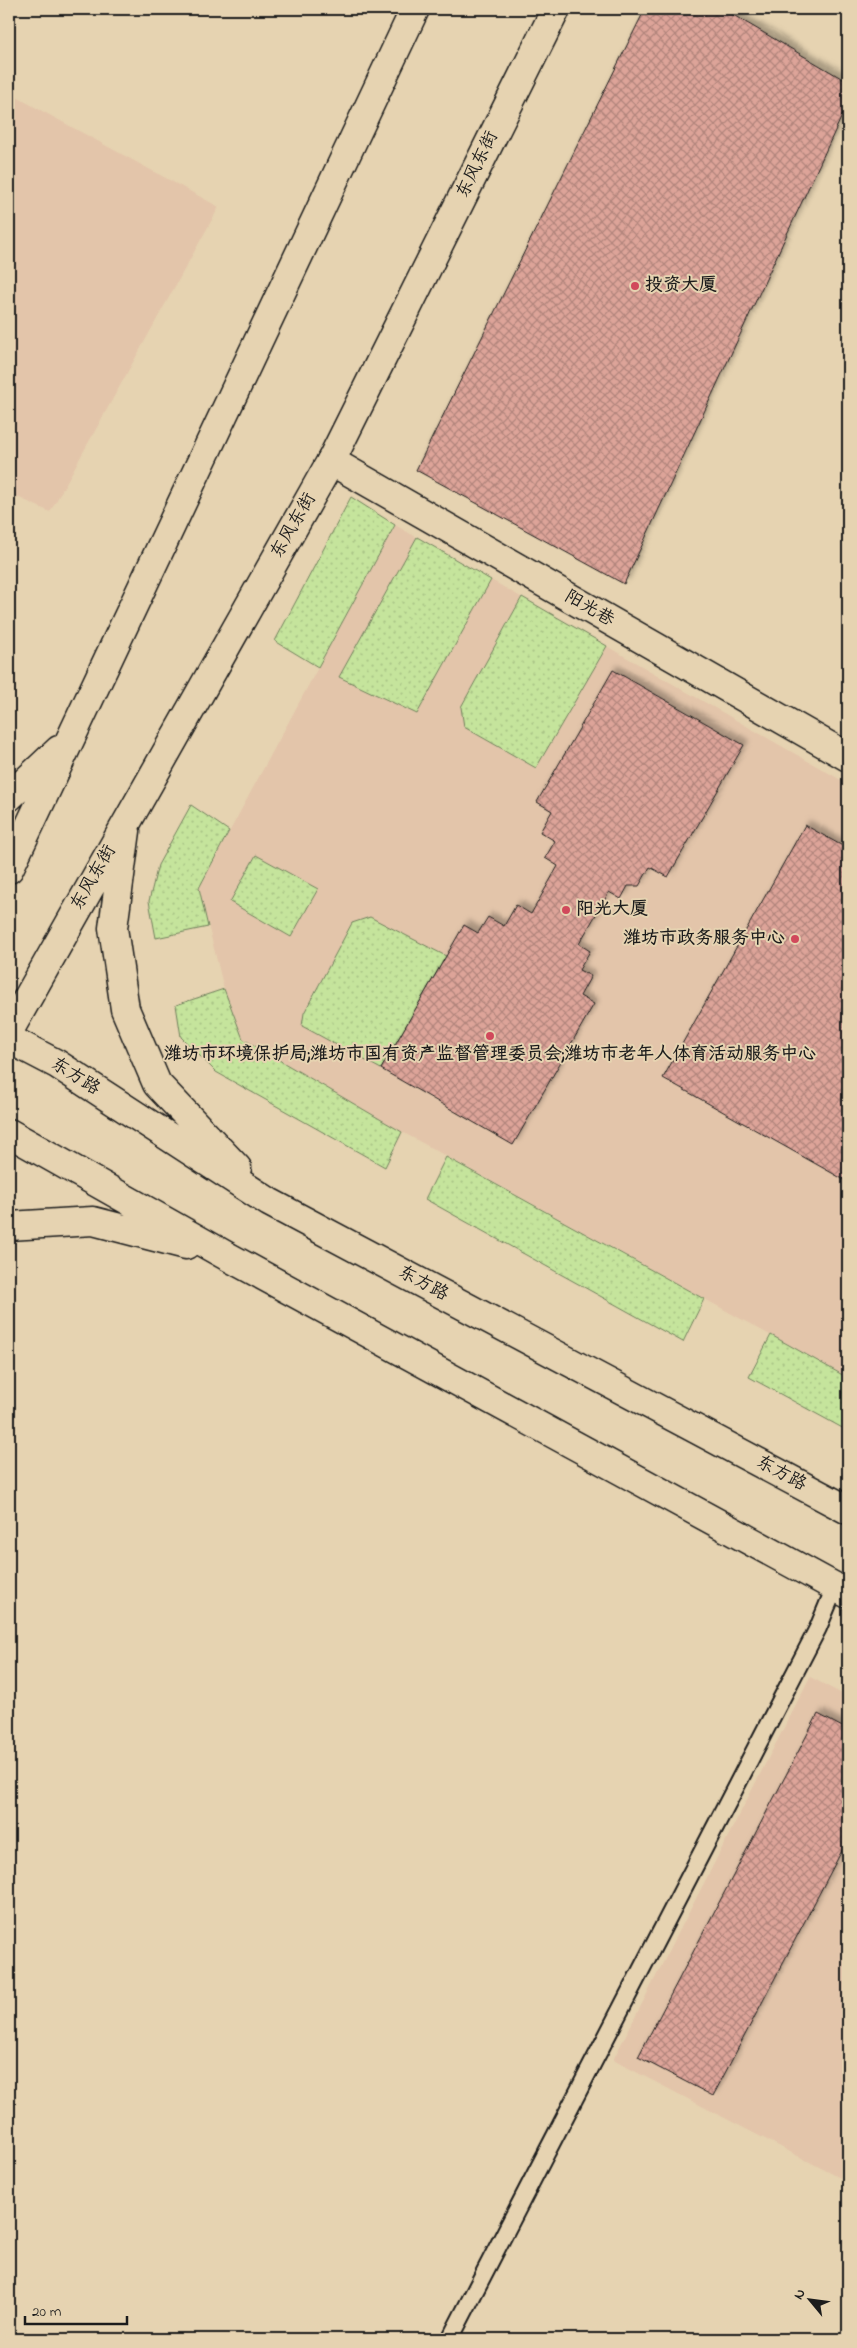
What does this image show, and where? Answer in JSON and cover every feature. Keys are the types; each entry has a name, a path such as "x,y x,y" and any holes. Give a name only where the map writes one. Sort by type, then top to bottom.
{"main road":[{"path":"9,869 414,9"},
{"name":"东风东街","path":"9,1031 330,461 556,9"},
{"name":"阳光巷","path":"330,461 848,757"},
{"path":"9,797 70,740"},
{"path":"128,818 114,928 125,1009 157,1084 269,1202"},
{"name":"东方路","path":"9,1039 57,1064 269,1202 848,1510"},
{"path":"9,1133 225,1255 842,1590"},
{"path":"9,1226 93,1220 225,1255"}],"lane":[{"path":"450,2339 818,1628 842,1590"}],"shaded area":[{"path":"9,93 219,207 50,512 9,493"},
{"name":"潍坊市政务服务中心","path":"395,525 848,784 848,1378 377,1118 243,1039 224,989 199,888"},
{"path":"810,1677 848,1697 848,2182 613,2060"}],"green space":[{"path":"351,497 395,525 318,667 275,641"},
{"path":"417,537 491,580 417,714 339,677"},
{"path":"522,597 607,646 536,768 464,727 461,707"},
{"path":"191,805 229,831 199,888 208,927 156,938 149,901 158,865"},
{"path":"256,855 318,889 291,937 230,902"},
{"path":"370,917 446,956 381,1069 302,1026 304,1013 352,923"},
{"path":"224,989 243,1039 402,1132 385,1167 216,1072 181,1037 176,1005"},
{"path":"446,1157 704,1299 683,1342 425,1199"},
{"path":"771,1335 848,1378 848,1431 749,1377"}],"building":[{"name":"投资大厦","path":"645,9 723,9 848,82 848,103 624,584 416,470"},
{"name":"阳光大厦","path":"613,670 744,745 668,877 650,867 639,886 628,886 621,899 609,892 579,944 590,951 579,970 591,976 580,996 594,1004 513,1145 381,1069 464,925 478,933 488,917 504,926 516,905 531,914 558,866 545,858 555,841 540,832 552,811 537,802"},
{"name":"潍坊市政务服务中心","path":"805,825 848,849 848,1182 663,1078"},
{"path":"818,1714 848,1730 848,1839 713,2096 638,2057"}],"place":[{"name":"投资大厦","path":"635,286"},
{"name":"阳光大厦","path":"566,910"},
{"name":"潍坊市政务服务中心","path":"795,939"},
{"name":"潍坊市环境保护局;潍坊市国有资产监督管理委员会;潍坊市老年人体育活动服务中心","path":"490,1036"}]}
